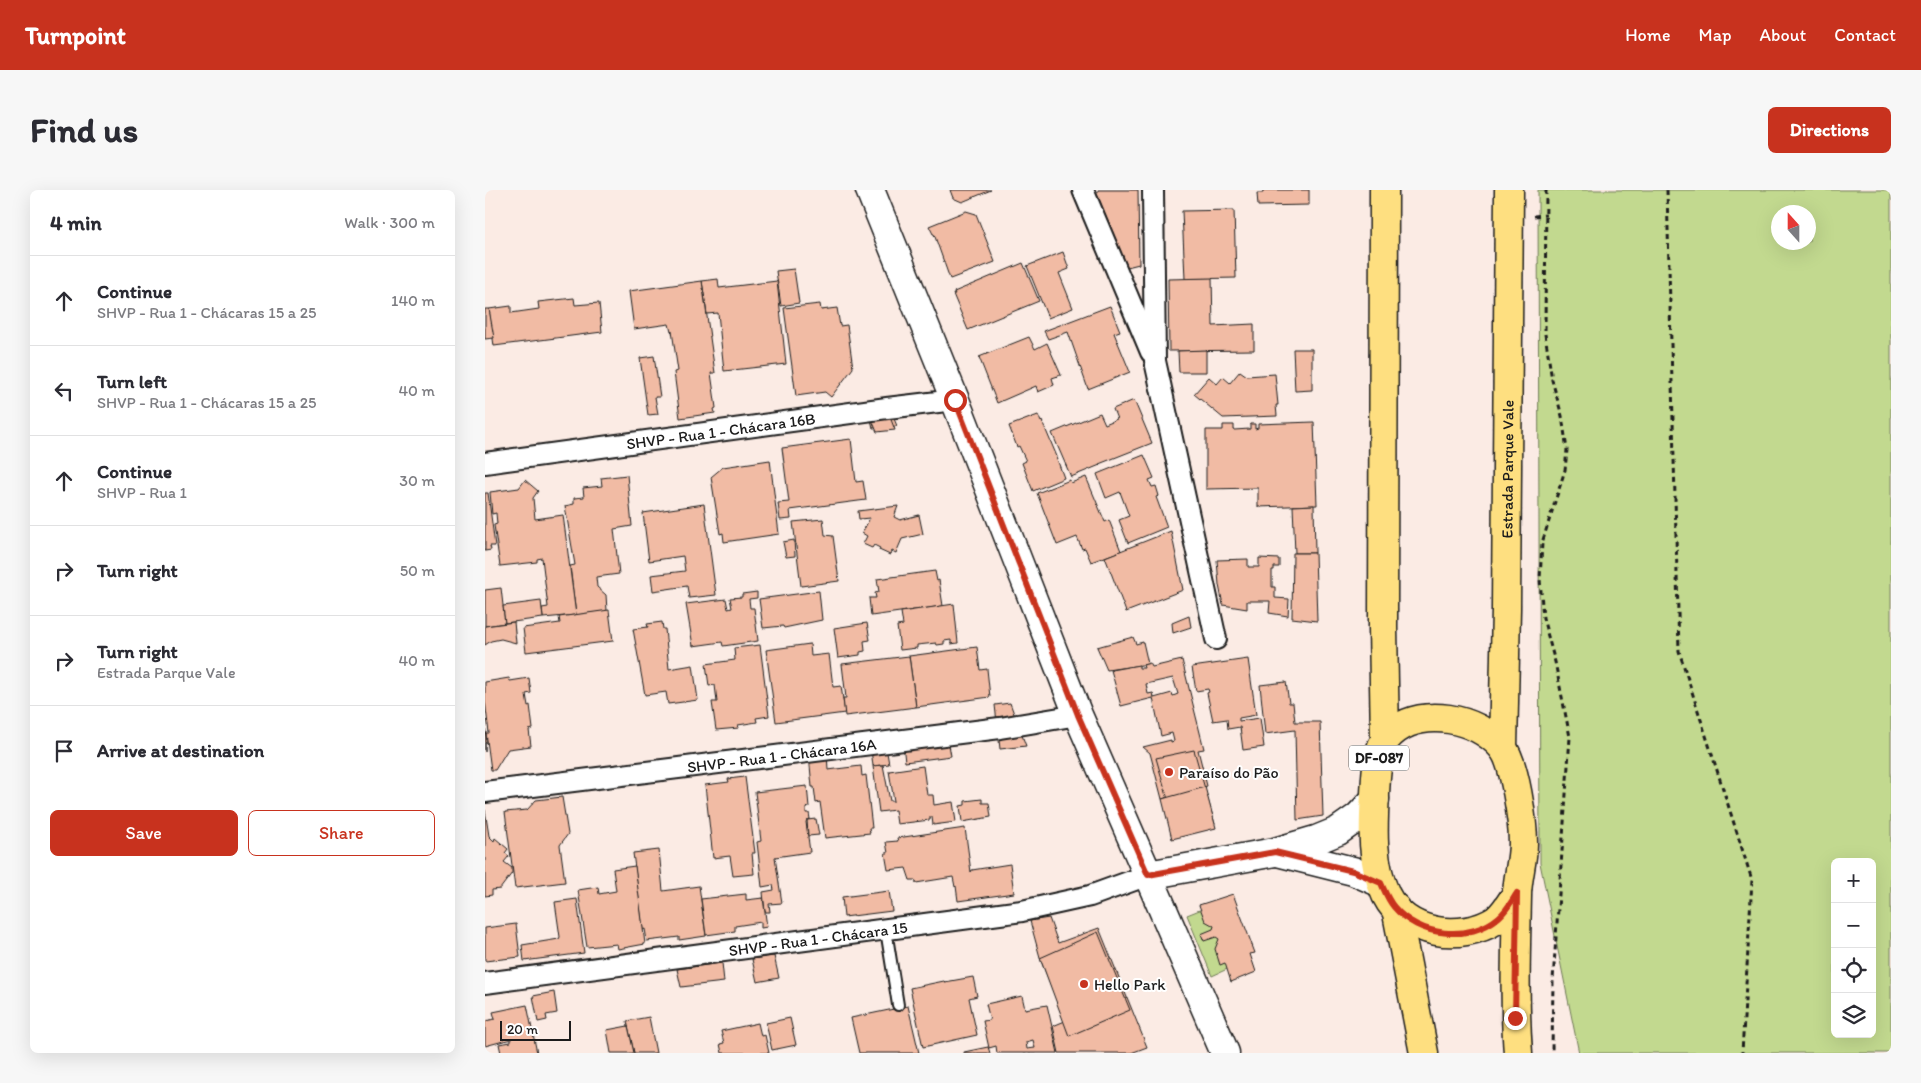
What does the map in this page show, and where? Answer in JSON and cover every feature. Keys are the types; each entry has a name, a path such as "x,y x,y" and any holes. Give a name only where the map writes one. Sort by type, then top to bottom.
{"main road":[{"name":"DF-087","path":"1384,190 1383,627 1385,740 1379,758 1375,799 1374,846 1376,863 1381,883 1387,896 1396,908 1413,922 1426,929 1453,933 1469,932 1497,919 1507,909 1517,893"},
{"name":"Estrada Parque Vale","path":"1503,748 1507,599 1509,190"},
{"name":"DF-087","path":"1385,740 1398,727 1409,722 1436,718 1453,720 1479,728 1503,748 1511,766 1523,826 1523,845 1517,893 1515,1018 1517,1053"},
{"name":"DF-087","path":"1396,908 1424,1053"}],"street":[{"path":"870,190 955,400 1078,715 1225,1053"},
{"path":"1083,190 1155,361 1216,639"},
{"path":"1153,190 1155,361"},
{"name":"SHVP - Rua 1 - Chácara 16B","path":"485,463 955,400"},
{"name":"SHVP - Rua 1 - Chácara 16A","path":"485,792 1000,728 1078,715"},
{"path":"1148,875 1275,852 1317,840 1338,831 1358,817 1375,799"},
{"path":"1275,852 1353,871 1381,883"},
{"name":"SHVP - Rua 1 - Chácara 15","path":"485,984 1022,911 1090,896 1148,875"}],"lane":[{"path":"886,930 899,1005"}],"path":[{"path":"1546,190 1545,334 1552,380 1562,416 1567,450 1565,470 1542,543 1540,579 1543,618 1555,662 1570,737 1553,980 1552,1053"},
{"path":"1667,190 1679,651 1752,880 1742,1053"}],"green space":[{"path":"1538,190 1891,190 1891,1053 1579,1053 1540,863"},
{"path":"1222,901 1247,960 1212,976 1187,915"}],"building":[{"path":"950,190 991,190 962,202 953,198"},
{"path":"1098,190 1138,190 1139,264 1127,267 1096,192"},
{"path":"1263,190 1309,190 1309,205 1258,206 1257,193 1263,193"},
{"path":"1234,210 1236,278 1185,279 1182,211"},
{"path":"966,211 976,214 995,262 950,279 934,234 929,226"},
{"path":"1063,252 1069,269 1059,273 1073,308 1048,318 1027,266"},
{"path":"1023,263 1039,301 968,330 953,294 955,294 954,292"},
{"path":"794,269 799,303 781,306 776,271"},
{"path":"1212,278 1213,326 1254,324 1254,350 1169,351 1168,279"},
{"path":"718,279 719,288 777,281 786,364 724,371 718,313 707,314 702,281"},
{"path":"702,281 715,373 711,373 716,408 714,409 715,413 680,418 674,372 678,371 672,331 669,324 634,329 629,291"},
{"path":"574,298 575,305 599,303 602,332 494,346 489,309 511,306 511,313 539,309 538,302"},
{"path":"820,304 821,310 837,308 840,326 847,325 853,368 831,397 825,392 796,396 784,308"},
{"path":"1110,306 1120,331 1114,333 1130,372 1088,389 1068,332 1048,339 1044,331"},
{"path":"485,309 489,309 494,338 485,339"},
{"path":"1029,337 1035,349 1047,343 1061,375 1052,378 1054,385 1038,392 1036,386 997,403 979,357"},
{"path":"1293,349 1312,349 1312,390 1295,391"},
{"path":"1206,350 1206,372 1179,372 1178,351"},
{"path":"654,356 660,397 655,397 658,414 648,415 640,358"},
{"path":"1240,371 1247,376 1275,374 1278,405 1276,405 1277,416 1223,418 1194,394 1209,377 1217,384 1223,377 1230,383"},
{"path":"886,399 897,426 873,428 867,403"},
{"path":"1134,400 1152,443 1071,477 1052,433 1100,413 1105,424 1117,419 1113,409"},
{"path":"1038,415 1058,459 1064,478 1033,491 1022,463 1026,461 1019,446 1017,447 1009,426"},
{"path":"890,417 895,430 877,432 872,420"},
{"path":"1314,422 1317,505 1258,507 1258,488 1206,489 1206,430 1223,430 1223,425 1234,425 1234,430 1250,429 1250,424 1255,424 1255,429 1258,428 1258,424"},
{"path":"851,439 856,482 863,481 866,500 790,510 791,519 780,520 778,503 789,502 782,448"},
{"path":"1144,455 1154,478 1149,480 1152,487 1156,486 1159,496 1156,497 1167,527 1128,543 1119,520 1129,516 1120,492 1106,498 1097,474"},
{"path":"770,460 779,534 724,542 723,533 720,534 711,477 723,467"},
{"path":"627,475 632,526 614,529 619,574 596,577 597,587 606,595 607,611 576,615 570,566 575,565 565,506 574,504 574,498 584,497 583,488 602,486 601,478"},
{"path":"1086,477 1105,522 1109,520 1121,551 1091,562 1085,548 1082,549 1077,537 1057,545 1037,493 1070,480 1071,483"},
{"path":"525,480 538,491 533,498 535,519 563,515 576,615 543,618 542,608 548,607 542,558 537,559 537,562 500,566 494,525 497,524 496,513 492,514 490,492 519,488"},
{"path":"485,493 488,493 495,546 490,546 491,550 485,551"},
{"path":"704,504 716,595 689,598 687,586 653,591 651,575 685,571 683,556 649,561 643,513"},
{"path":"1314,505 1315,553 1295,553 1293,506"},
{"path":"898,506 894,517 900,520 919,515 923,534 902,539 896,553 892,551 890,555 879,550 880,548 874,545 872,548 863,544 867,536 862,533 870,518 859,519 858,511"},
{"path":"823,519 825,535 833,536 839,581 801,586 793,522"},
{"path":"1171,531 1183,590 1126,612 1105,557"},
{"path":"794,540 795,556 786,557 783,542"},
{"path":"1293,553 1315,553 1317,621 1292,618"},
{"path":"1259,558 1279,559 1279,567 1274,567 1274,570 1272,570 1272,587 1275,587 1275,598 1289,599 1288,616 1269,613 1270,601 1247,601 1247,609 1223,605 1217,560 1248,559 1248,567 1259,567"},
{"path":"935,571 937,581 939,580 943,606 871,616 869,598 876,598 875,593 879,592 877,579"},
{"path":"501,588 505,623 485,626 485,590"},
{"path":"819,591 822,620 784,628 783,626 763,628 759,599"},
{"path":"757,592 757,598 749,599 750,608 754,608 758,641 723,646 722,642 693,646 686,604 726,599 728,609 732,608 730,598 742,597 742,594"},
{"path":"541,601 543,618 505,623 503,606"},
{"path":"954,604 958,643 951,644 951,640 944,641 944,644 917,645 917,648 900,650 897,626 903,625 901,612"},
{"path":"609,610 613,641 526,652 523,628 560,623 559,617"},
{"path":"1189,616 1191,627 1173,633 1172,623"},
{"path":"514,622 516,643 501,639 491,641 485,645 485,626"},
{"path":"662,622 663,629 665,629 669,669 693,665 698,700 668,704 666,692 645,695 633,629 648,627 647,624"},
{"path":"867,623 870,640 864,641 865,651 860,652 860,655 838,658 834,628"},
{"path":"1133,637 1136,644 1143,642 1148,664 1107,670 1097,647"},
{"path":"810,644 811,656 829,654 833,687 841,686 845,713 776,722 766,650"},
{"path":"760,645 769,716 756,718 757,722 738,725 739,728 716,730 712,702 717,702 715,685 709,686 706,664 735,660 734,648"},
{"path":"977,647 980,670 987,669 990,697 916,707 909,656"},
{"path":"909,656 916,707 845,716 843,698 846,698 842,664"},
{"path":"1248,659 1256,715 1239,718 1239,721 1260,718 1264,747 1243,750 1240,727 1228,729 1227,719 1213,721 1207,693 1209,692 1208,689 1196,691 1192,667"},
{"path":"1182,660 1204,749 1198,750 1207,786 1162,799 1150,753 1143,747 1171,740 1171,742 1174,741 1172,733 1161,736 1153,698 1121,706 1111,670 1139,665 1139,668 1144,668 1143,665 1150,663 1152,667","holes":["1173,678 1178,694 1173,696 1172,693 1154,698 1153,693 1148,694 1146,684"]},
{"path":"509,678 510,681 529,678 531,693 526,694 528,706 530,705 533,729 529,730 531,746 508,749 495,770 491,770 486,733 489,733 485,682"},
{"path":"1286,682 1289,703 1293,703 1295,722 1320,722 1323,816 1297,820 1295,730 1265,734 1260,685"},
{"path":"1010,703 1026,746 1000,749 995,705"},
{"path":"485,726 487,742 485,743"},
{"path":"948,739 951,756 905,762 903,744"},
{"path":"886,747 889,764 873,766 871,749"},
{"path":"1194,750 1215,824 1178,834 1156,758"},
{"path":"827,753 828,770 861,766 862,776 866,775 872,828 869,828 870,833 825,838 820,802 816,803 814,787 812,787 809,755"},
{"path":"883,765 890,801 894,801 889,771 923,766 927,795 933,795 934,805 953,802 956,822 933,825 932,817 930,817 930,820 897,824 895,810 879,812 873,766"},
{"path":"745,777 755,853 752,853 754,874 733,876 730,856 713,858 705,785 729,782 728,779"},
{"path":"807,786 809,807 806,808 806,813 809,813 810,819 806,822 810,852 775,857 782,903 769,904 770,912 765,912 763,892 774,890 773,885 762,887 757,842 761,841 755,792"},
{"path":"1205,787 1216,828 1172,839 1162,799"},
{"path":"562,797 568,834 560,845 565,882 515,888 505,812 527,810 536,800"},
{"path":"982,799 982,803 989,803 991,817 962,822 960,806 965,805 965,801"},
{"path":"485,810 489,836 494,841 495,838 508,849 505,853 509,856 504,862 512,868 512,873 500,889 492,890 492,895 485,896"},
{"path":"816,819 819,835 808,836 807,820"},
{"path":"965,828 971,872 972,870 1010,864 1014,893 958,901 953,877 916,883 915,880 910,880 906,868 888,870 885,853 888,853 886,842 898,841 897,838"},
{"path":"659,850 663,891 699,886 706,936 679,940 679,937 647,941 645,929 643,930 633,853"},
{"path":"635,866 645,944 618,949 617,944 587,947 578,890 598,887 599,894 616,891 613,869"},
{"path":"889,891 892,911 844,917 842,897"},
{"path":"746,894 746,900 763,898 767,927 761,928 761,922 735,926 735,931 706,935 701,899"},
{"path":"1233,894 1255,953 1250,954 1256,972 1231,982 1225,963 1220,965 1215,949 1219,939 1216,937 1204,941 1201,934 1213,929 1214,926 1205,921 1199,905"},
{"path":"577,899 584,953 524,961 522,945 559,939 555,902"},
{"path":"1049,918 1058,943 1099,928 1147,1047 1131,1053 1059,1053 1053,1026 1065,1021 1041,961 1030,921"},
{"path":"516,924 520,957 485,961 485,928"},
{"name":"Hello Park","path":"1098,932 1130,1010 1069,1036 1040,958"},
{"path":"774,956 779,978 757,982 752,959"},
{"path":"722,963 724,982 681,987 677,969"},
{"path":"973,977 977,996 969,998 977,1035 923,1047 910,988"},
{"path":"554,992 557,1013 546,1015 547,1020 538,1022 533,996"},
{"path":"1022,996 1025,1009 1047,1005 1058,1053 997,1053 996,1046 989,1048 983,1021 990,1020 986,1004","holes":["1033,1040 1035,1048 1027,1049 1026,1042"]},
{"path":"527,1005 537,1053 501,1053 499,1044 511,1042 511,1039 485,1046 485,1021 495,1019 493,1012"},
{"path":"908,1006 919,1053 859,1053 851,1018"},
{"path":"649,1017 656,1053 634,1053 627,1021"},
{"path":"790,1018 796,1045 772,1050 766,1023"},
{"path":"758,1023 761,1036 765,1035 769,1053 722,1053 720,1044 724,1043 721,1031"},
{"path":"628,1026 634,1053 611,1053 607,1030"},
{"path":"988,1047 990,1053 964,1053 964,1052"}],"place":[{"name":"Paraíso do Pão","path":"1169,772"},
{"name":"Hello Park","path":"1084,984"}],"route":[{"path":"955,400 1078,715 1148,875 1275,852 1353,871 1381,883 1387,896 1396,908 1413,922 1426,929 1453,933 1469,932 1497,919 1507,909 1517,893 1515,1018"}]}
